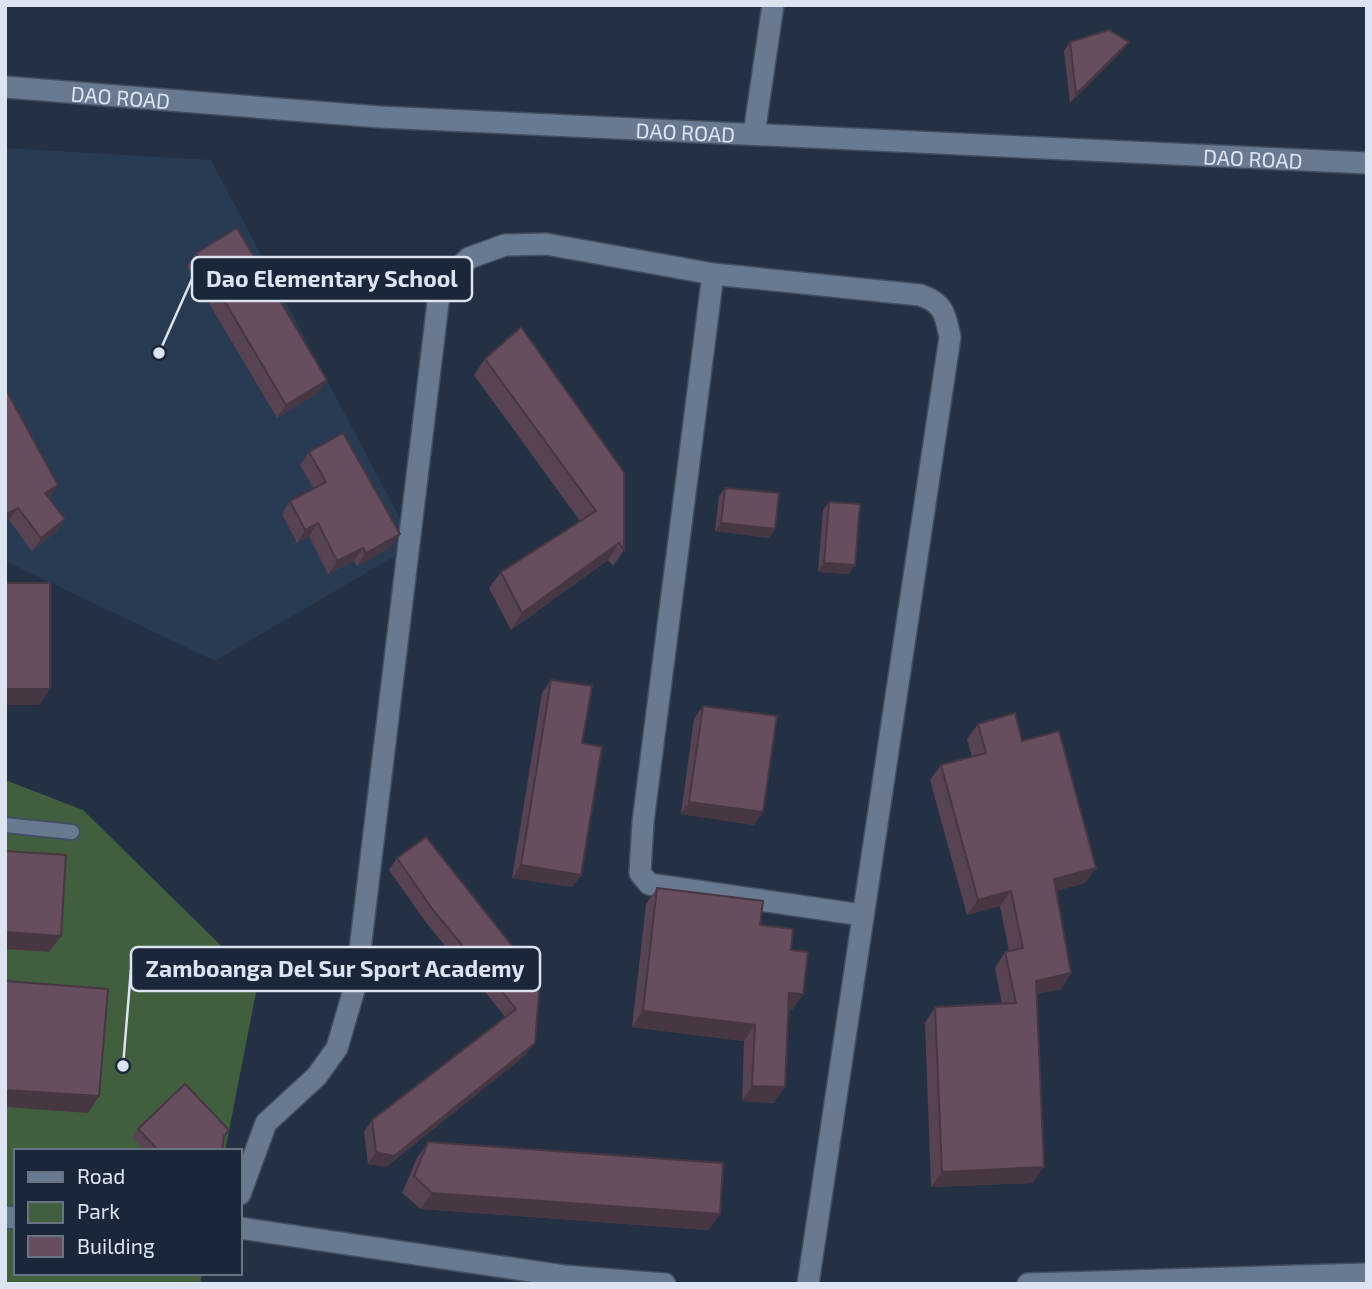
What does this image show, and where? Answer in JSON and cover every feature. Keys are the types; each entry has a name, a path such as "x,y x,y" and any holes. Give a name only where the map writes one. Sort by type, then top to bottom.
{"street":[{"path":"754,134 773,5"},
{"name":"DAO ROAD","path":"5,88 380,117 1367,163"},
{"path":"242,1189 266,1123 317,1076 337,1048 356,984 440,286 469,258 505,245 547,244 713,274 920,295 933,299 945,312 950,337 808,1284"},
{"path":"713,274 643,822 640,873 649,884 663,887 862,915"},
{"path":"242,1228 564,1276 665,1284"},
{"path":"1028,1284 1367,1274"}],"lane":[{"path":"5,825 72,832"}],"shaded area":[{"path":"5,148 211,160 414,545 215,661 5,561"}],"green space":[{"path":"5,780 83,810 258,982 225,1149 14,1149 14,1275 202,1275 200,1284 5,1284"}],"building":[{"path":"1109,30 1129,42 1076,94 1070,42"},
{"path":"237,228 327,380 286,405 196,253"},
{"path":"521,327 624,472 624,550 619,543 522,613 501,572 596,511 485,359"},
{"path":"5,388 58,485 45,493 65,519 41,538 18,508 5,515"},
{"path":"343,433 400,534 366,553 363,548 337,561 318,523 305,530 290,501 326,482 309,452"},
{"path":"725,488 779,493 775,529 721,523"},
{"path":"829,502 860,504 855,565 824,563"},
{"path":"5,583 50,583 50,689 5,689"},
{"path":"551,680 592,686 582,743 602,747 581,875 521,865"},
{"path":"703,706 777,716 763,812 689,802"},
{"path":"1015,713 1022,741 1059,731 1096,868 1054,879 1071,973 1036,981 1044,1167 942,1172 935,1007 1016,1003 1005,952 1023,948 1011,891 978,900 941,765 986,753 978,724"},
{"path":"426,837 540,981 535,1043 394,1156 376,1152 372,1120 516,1009 433,910 397,858"},
{"path":"5,851 66,855 61,936 5,932"},
{"path":"657,888 763,901 760,925 793,929 791,950 808,952 803,994 789,993 785,1087 752,1086 755,1025 643,1011"},
{"path":"5,981 108,989 99,1096 5,1090"},
{"path":"185,1084 229,1130 224,1136 222,1149 157,1149 138,1129"},
{"path":"428,1142 723,1163 720,1214 432,1193 414,1176"}],"place":[{"name":"Dao Elementary School","path":"159,353"},
{"name":"Zamboanga Del Sur Sport Academy","path":"123,1066"}]}
